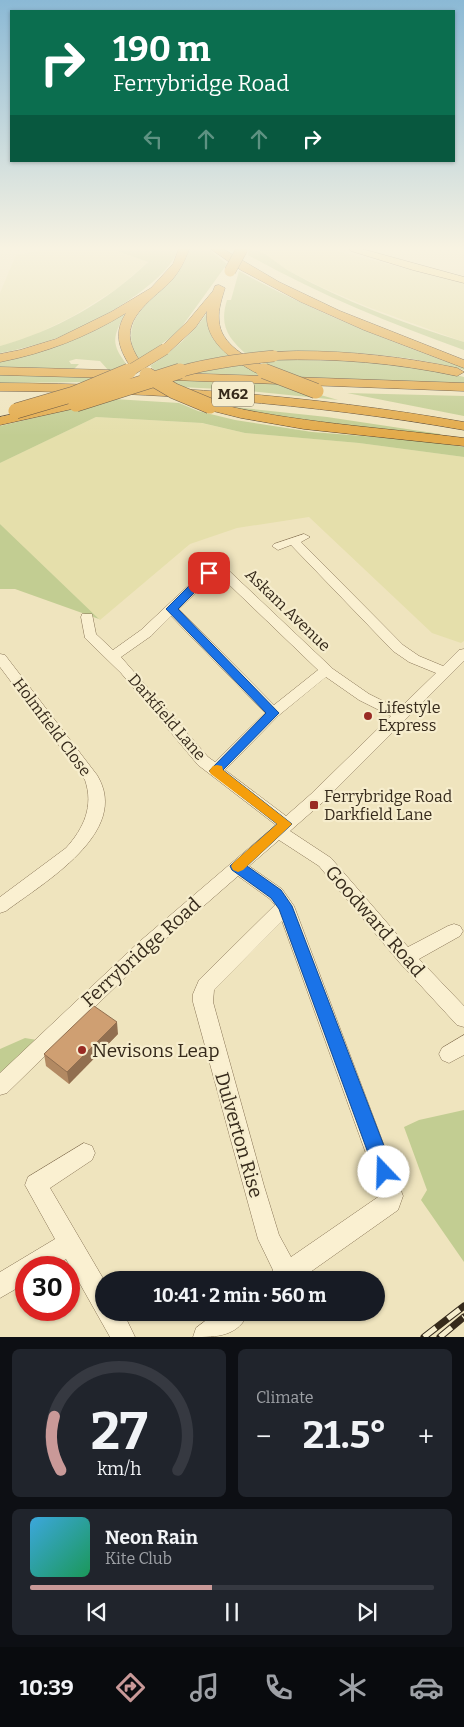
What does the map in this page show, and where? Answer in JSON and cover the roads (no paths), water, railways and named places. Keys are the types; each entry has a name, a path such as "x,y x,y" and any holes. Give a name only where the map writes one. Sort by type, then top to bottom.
{"highway":[{"path":"0,358 32,352 82,334 122,311"},
{"path":"134,311 123,333 124,345 134,363 147,375 164,386 210,406 244,415 303,426 464,442"},
{"path":"0,414 64,397 105,382 139,366 165,349 191,325 201,311"},
{"path":"214,311 213,318 216,333 222,343 234,354 262,371 316,391 464,425"},
{"path":"332,311 382,333 464,364"},
{"path":"347,311 464,356"},
{"path":"0,421 76,404 187,369 226,361 274,356 320,354 366,357 411,362 464,373"},
{"path":"0,371 464,387"},
{"name":"M62","path":"0,388 129,388 238,394 356,408 464,425"},
{"name":"M62","path":"0,394 100,395 224,402 355,416 464,433"}],"street":[{"path":"278,546 299,539 398,648 414,659 444,672"},
{"name":"Askam Avenue","path":"112,657 146,632 209,573 220,569 328,672 364,697 402,716"},
{"path":"172,609 273,713"},
{"name":"Darkfield Lane","path":"87,617 90,635 126,670 204,761 282,827"},
{"name":"Ferrybridge Road","path":"0,1086 145,946 317,798 464,653"},
{"name":"Holmfield Close","path":"0,658 92,779 97,796 94,822 80,844 0,906"},
{"path":"215,771 273,713 320,674 328,672"},
{"name":"Goodward Road","path":"282,827 325,862 406,957 464,1019"},
{"path":"237,866 276,894 285,906 392,1196 390,1202 292,1271"},
{"name":"Dulverton Rise","path":"281,1271 252,1186 203,1002 203,994 206,986 285,906"},
{"path":"406,957 454,931"},
{"path":"84,1153 36,1185 95,1287"},
{"path":"49,1256 70,1243"},
{"path":"0,1286 15,1277"},
{"path":"114,1321 123,1337"},
{"path":"205,1337 225,1321"}],"railway":[{"path":"424,1337 464,1306"},
{"path":"440,1337 464,1317"}],"place":[{"name":"Lifestyle Express","path":"368,716"},
{"name":"Ferrybridge Road Darkfield Lane","path":"314,805"},
{"name":"Nevisons Leap","path":"82,1050"}]}
